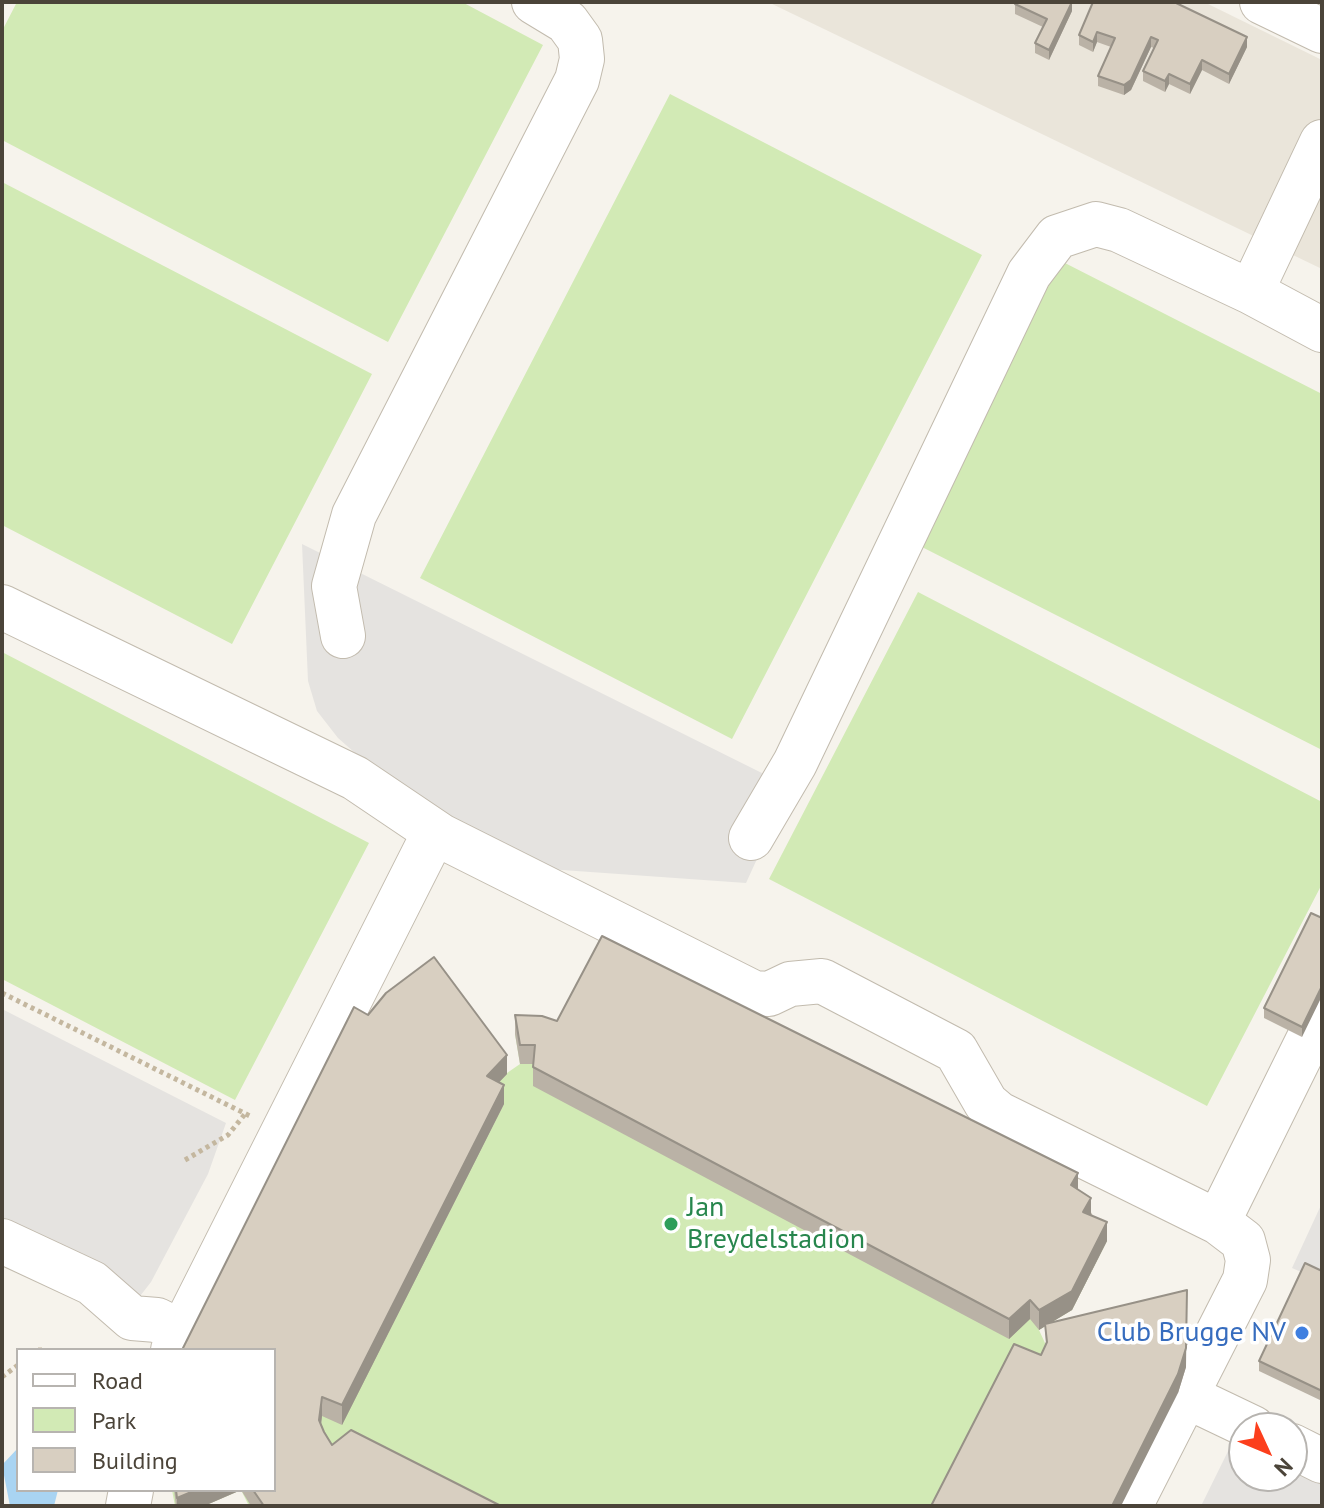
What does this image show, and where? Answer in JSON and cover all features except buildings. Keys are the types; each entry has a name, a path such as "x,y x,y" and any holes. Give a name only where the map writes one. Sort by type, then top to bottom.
{"street":[{"path":"343,636 334,586 354,515 577,80 582,59 580,40 567,22 534,2"},
{"path":"1262,2 1322,31"},
{"path":"1251,292 1322,142"},
{"path":"751,838 795,763 1029,274 1057,237 1096,224 1107,227 1251,292 1322,330"},
{"path":"2,607 355,778 441,836 754,993 769,994 790,984 822,981 956,1051 986,1103 999,1114 1218,1222 1243,1241 1248,1260 1245,1280 1130,1506"},
{"path":"2,1241 92,1283 132,1318 157,1320 177,1341 264,1123 429,843 441,836"},
{"path":"1218,1222 1322,1012"},
{"path":"1186,1396 1228,1416"}],"path":[{"path":"2,993 264,1123"},
{"path":"185,1160 228,1135 264,1123"}],"shaded area":[{"path":"768,2 1204,2 1322,60 1322,269"},
{"path":"302,544 790,787 746,883 548,869 426,815 338,738 317,711 308,681"},
{"path":"2,1009 226,1123 208,1174 151,1282 137,1300 2,1224"},
{"path":"1322,1203 1322,1281 1292,1268"},
{"path":"1228,1451 1228,1492 1308,1492 1308,1467 1322,1474 1322,1506 1201,1506"}],"green space":[{"path":"17,2 462,2 543,45 388,342 2,140 2,31"},
{"path":"670,94 982,255 732,739 420,578"},
{"path":"2,182 372,374 232,644 2,525"},
{"path":"1061,261 1322,394 1322,750 916,544"},
{"path":"918,592 1322,802 1322,884 1207,1106 769,879"},
{"path":"2,652 369,843 235,1100 2,979"},
{"name":"Jan Breydelstadion","path":"434,976 507,1073 520,1064 515,1034 542,1035 1107,1241 1072,1310 1039,1330 1045,1343 1187,1309 1186,1367 1121,1506 249,1506 242,1492 276,1492 275,1348"},
{"path":"172,1492 236,1492 204,1506 175,1506"}],"water":[{"path":"16,1450 16,1492 58,1492 54,1506 10,1506 2,1465"}],"place":[{"name":"Jan Breydelstadion","path":"671,1224"},
{"name":"Club Brugge NV","path":"1302,1333"}]}
